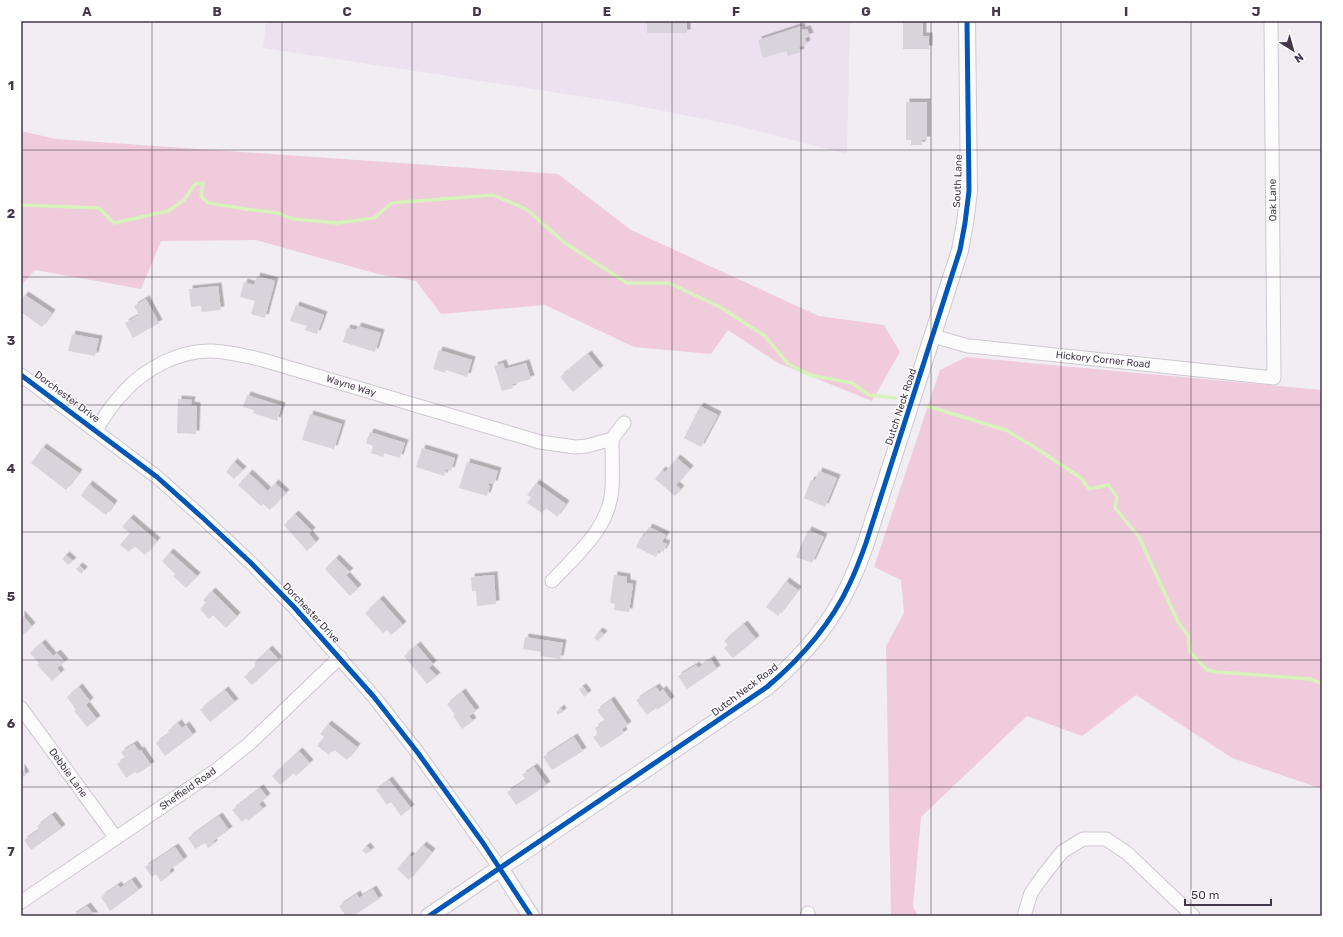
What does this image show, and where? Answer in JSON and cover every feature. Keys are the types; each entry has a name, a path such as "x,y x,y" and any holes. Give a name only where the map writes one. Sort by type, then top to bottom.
{"street":[{"name":"South Lane","path":"933,336 958,258 965,223 969,191 967,21"},
{"name":"Oak Lane","path":"1271,21 1274,378"},
{"name":"Hickory Corner Road","path":"933,336 980,347 1274,378"},
{"name":"Dutch Neck Road","path":"429,916 745,703 783,674 799,658 815,639 848,587 859,562 933,336"},
{"name":"Wayne Way","path":"96,430 112,406 123,393 134,381 144,374 158,365 187,354 211,351 235,353 264,360 540,442 575,447 587,446 612,439"},
{"name":"Dorchester Drive","path":"21,375 157,477 250,562 294,607 340,657 379,703 418,753 500,868 531,916"},
{"path":"552,581 601,526 606,516 612,489 612,439 624,422"},
{"name":"Sheffield Road","path":"21,902 215,771 244,748 340,657"},
{"name":"Debbie Lane","path":"21,708 116,838"},
{"path":"1024,916 1031,893 1043,876 1062,852 1084,839 1106,839 1127,853 1193,916"}],"shaded area":[{"path":"266,21 850,21 847,154 739,126 618,102 263,48"},
{"path":"21,131 56,139 558,174 631,230 819,316 884,325 900,352 872,401 778,363 728,330 711,354 634,347 545,305 441,314 416,281 378,274 256,240 161,241 141,289 35,270 21,286"},
{"path":"966,357 1322,390 1322,789 1232,758 1136,695 1082,736 1027,716 921,817 913,906 918,916 891,916 886,646 904,613 901,580 874,567 940,370"}],"building":[{"path":"647,21 687,21 687,33 647,33"},
{"path":"903,21 923,21 923,36 929,36 929,49 903,49"},
{"path":"801,26 802,30 807,29 810,36 805,38 807,44 799,47 801,52 788,56 786,51 763,58 758,40"},
{"path":"906,102 927,102 927,140 922,140 922,145 911,145 911,140 906,140"},
{"path":"257,276 275,281 265,318 251,314 255,301 240,297 244,282 254,285"},
{"path":"218,286 221,310 202,312 201,306 191,307 189,289"},
{"path":"25,295 52,313 42,327 21,312 21,300"},
{"path":"146,299 159,323 133,338 125,323 139,315 134,306"},
{"path":"296,305 324,315 317,334 305,330 307,326 290,321"},
{"path":"358,326 381,333 375,352 343,342 347,328 356,330"},
{"path":"72,334 99,339 95,356 68,351"},
{"path":"439,350 472,360 467,377 446,370 445,373 433,369"},
{"path":"588,354 600,369 573,392 560,377"},
{"path":"503,363 505,369 526,363 531,379 512,384 513,388 502,391 494,366"},
{"path":"247,395 282,406 277,421 253,413 254,410 243,407"},
{"path":"178,399 192,400 191,405 197,406 196,434 177,433"},
{"path":"700,406 718,415 701,447 684,438"},
{"path":"310,414 342,424 334,449 302,440"},
{"path":"370,432 405,443 400,458 384,453 383,457 371,453 373,446 366,443"},
{"path":"43,447 79,473 66,490 31,463"},
{"path":"422,448 455,458 451,471 446,469 444,476 416,467"},
{"path":"677,458 690,469 676,485 681,489 675,496 655,479 662,470 665,472"},
{"path":"234,462 243,470 234,479 226,472"},
{"path":"467,462 498,471 494,484 489,483 488,485 490,486 487,496 459,488"},
{"path":"819,471 837,478 825,507 804,498 811,480 815,481"},
{"path":"249,473 268,491 275,483 286,493 270,510 263,504 261,506 238,485"},
{"path":"536,483 566,504 557,517 546,508 542,513 527,503 531,497 527,495"},
{"path":"89,484 114,504 106,515 81,496"},
{"path":"295,514 312,531 309,534 316,542 307,551 284,525"},
{"path":"130,518 157,541 145,555 134,546 129,552 120,545 130,533 122,527"},
{"path":"649,527 666,535 662,542 667,544 663,552 659,550 656,557 636,547 641,536 643,538"},
{"path":"808,530 824,537 812,563 796,557"},
{"path":"170,552 197,576 186,588 173,576 175,574 162,561"},
{"path":"66,555 73,561 68,565 62,559"},
{"path":"336,558 350,572 346,575 358,588 350,596 325,569"},
{"path":"79,566 84,570 81,574 76,569"},
{"path":"494,575 496,604 477,606 476,591 472,591 471,577"},
{"path":"614,575 627,577 627,583 633,584 629,612 614,610 615,604 610,603"},
{"path":"786,581 798,590 778,616 766,607"},
{"path":"212,591 237,616 226,628 213,615 209,619 200,609 206,603 203,600"},
{"path":"380,599 403,625 391,635 387,630 383,633 365,613"},
{"path":"21,614 32,626 21,637"},
{"path":"744,624 756,639 733,658 724,648 728,645 724,641"},
{"path":"599,631 604,634 598,641 594,638"},
{"path":"525,637 563,643 560,659 540,656 541,652 523,649"},
{"path":"42,643 53,656 57,653 65,662 57,668 61,673 52,681 37,665 39,663 30,653"},
{"path":"417,645 433,664 429,668 437,676 427,684 404,656"},
{"path":"269,649 279,660 252,685 244,677 256,666 254,663"},
{"path":"711,659 717,669 687,689 678,676 696,665 698,668"},
{"path":"79,687 90,701 86,705 97,719 87,727 74,711 76,710 67,697"},
{"path":"583,687 588,694 584,697 579,689"},
{"path":"656,687 660,692 663,689 671,700 647,715 636,700"},
{"path":"225,690 235,702 210,722 200,710"},
{"path":"462,692 476,711 469,716 473,721 462,729 453,716 455,715 447,704"},
{"path":"611,700 628,725 622,729 624,733 601,748 593,737 598,734 595,728 605,721 597,710"},
{"path":"561,708 563,712 558,715 556,712"},
{"path":"178,723 182,728 186,725 193,735 165,756 156,743 170,733 168,731"},
{"path":"328,724 357,747 347,760 333,749 329,755 317,746 324,737 320,734"},
{"path":"574,737 583,751 552,770 543,757"},
{"path":"134,744 139,751 141,750 151,765 137,774 135,772 126,778 117,764 125,758 121,752"},
{"path":"299,751 310,763 296,776 294,773 280,785 272,776"},
{"path":"21,767 26,775 21,778"},
{"path":"534,767 547,785 516,805 507,792 526,780 522,775"},
{"path":"389,780 411,808 401,816 391,802 387,805 376,790"},
{"path":"260,788 267,797 259,804 263,809 248,821 246,818 242,822 232,810"},
{"path":"52,815 62,828 31,850 24,840 39,830 37,826"},
{"path":"219,816 229,830 213,841 214,844 208,848 205,843 195,849 188,838"},
{"path":"423,845 432,852 409,880 397,869 409,855 412,857"},
{"path":"367,846 371,851 366,854 362,850"},
{"path":"175,847 184,860 169,870 171,874 161,882 156,874 152,877 145,867"},
{"path":"132,880 139,890 110,911 101,897 118,885 120,888"},
{"path":"373,889 379,899 353,916 346,916 339,906 357,894 359,898"},
{"path":"87,906 95,916 72,916"}],"waterway":[{"path":"21,205 99,208 114,223 168,211 184,200 195,184 203,183 201,196 208,203 278,213 293,219 337,223 374,218 392,203 493,195 526,209 565,243 627,283 669,283 720,307 765,336 788,364 810,375 852,383 869,395 895,398"},
{"path":"927,406 1006,430 1081,478 1089,489 1108,485 1117,497 1115,508 1139,537 1178,622 1188,635 1190,652 1207,670 1311,679 1322,684"}],"cycle path":[{"path":"429,916 767,687 791,665 813,641 833,614 852,580 866,543 960,250 969,191 967,21"},
{"path":"21,375 157,477 250,562 294,607 374,697 418,753 483,843 531,916"}]}
